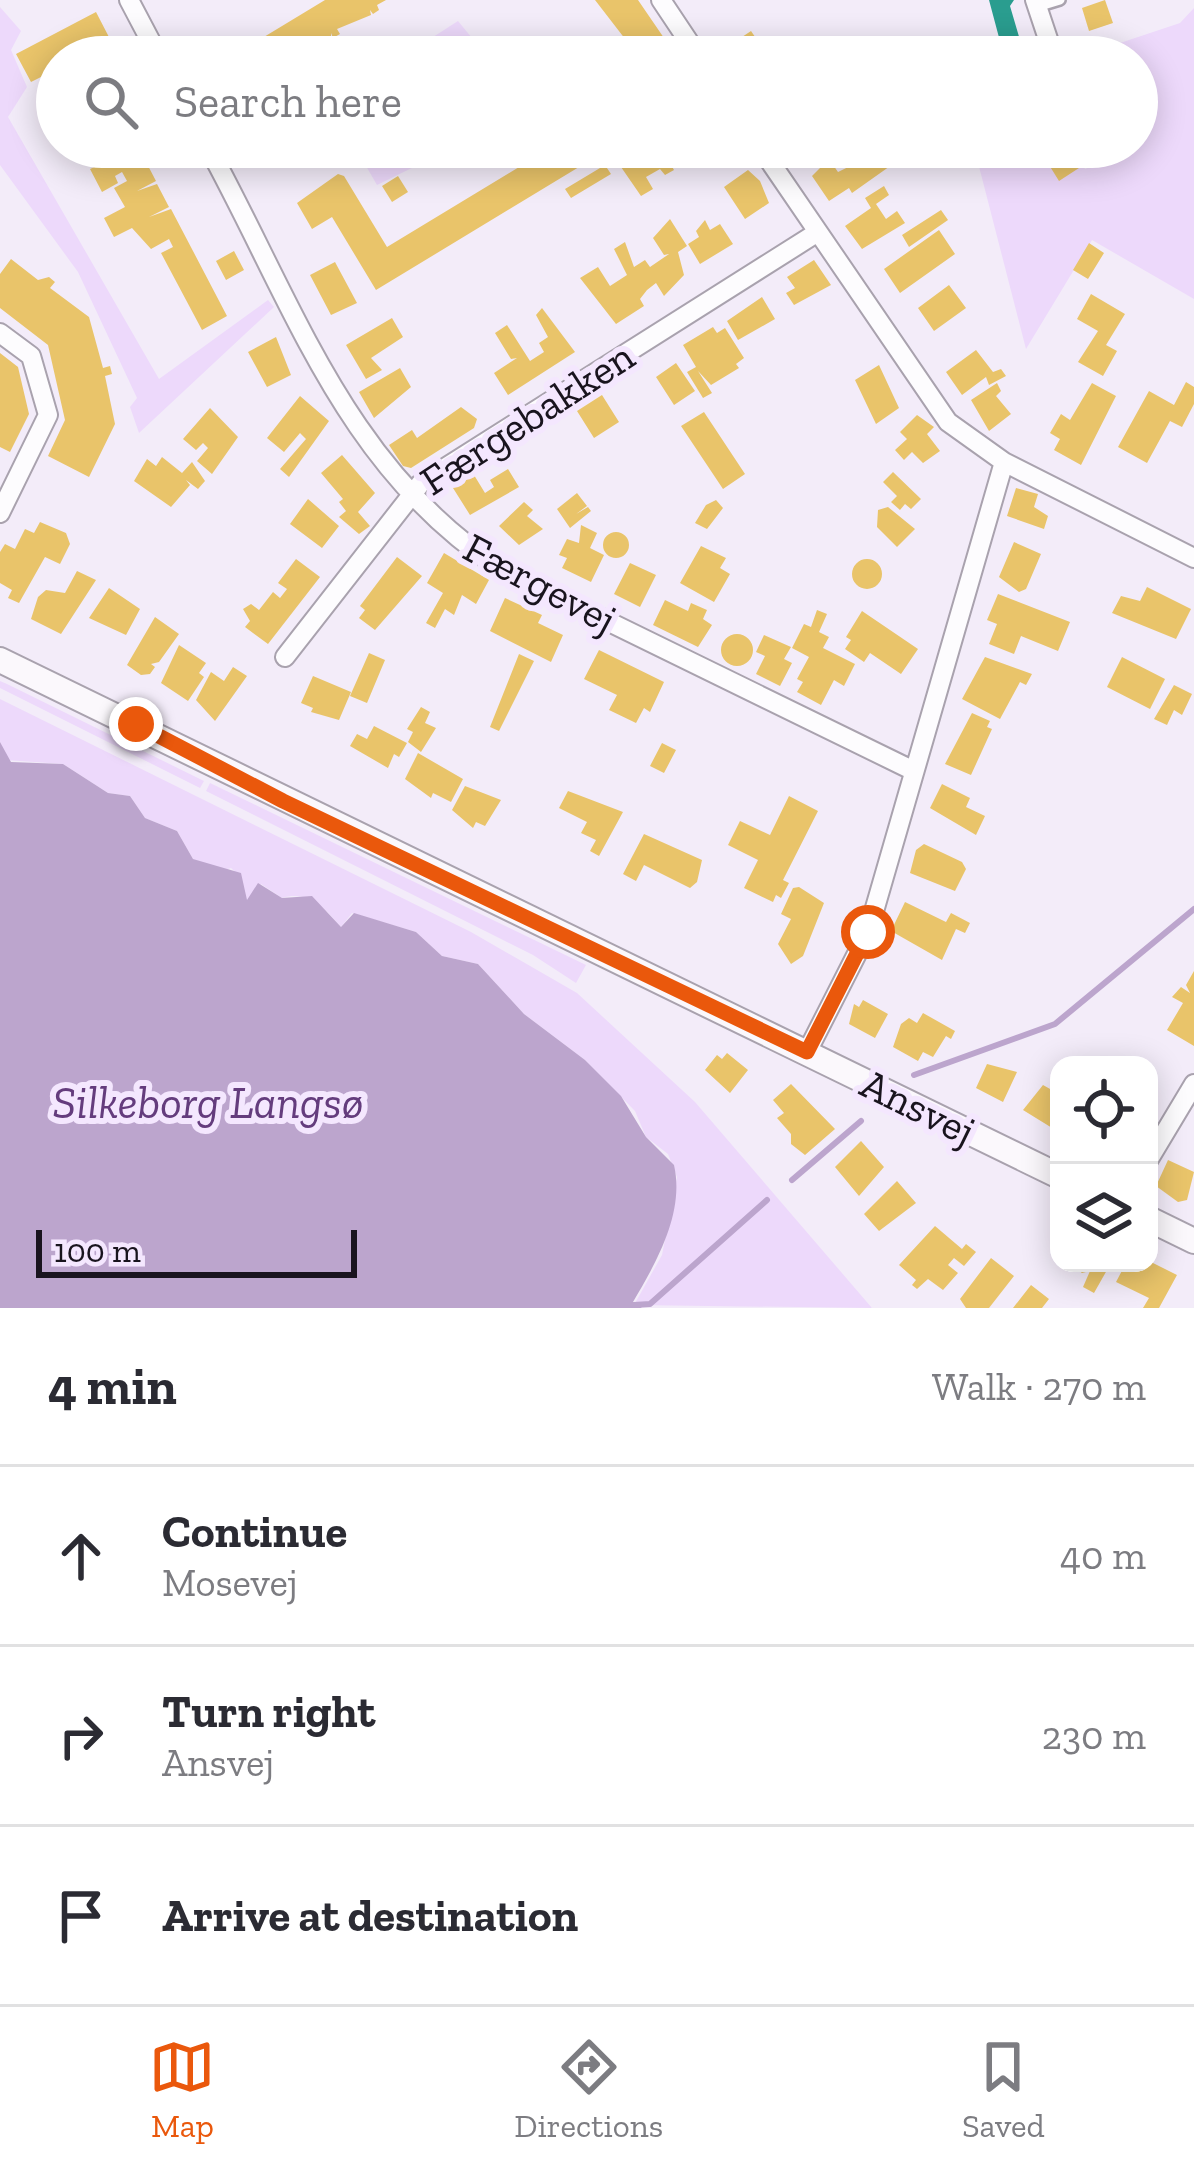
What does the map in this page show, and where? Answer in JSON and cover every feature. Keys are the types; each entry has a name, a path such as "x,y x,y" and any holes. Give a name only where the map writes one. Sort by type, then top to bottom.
{"street":[{"path":"129,0 148,36"},
{"path":"661,0 685,36"},
{"path":"1036,4 1047,36"},
{"name":"Færgevej","path":"219,168 369,449 451,536 501,568 914,771"},
{"path":"774,168 948,422 1004,462 1194,558"},
{"name":"Færgebakken","path":"285,657 407,494 818,232"},
{"path":"0,333 31,356 48,415 0,513"},
{"path":"807,1052 868,932 1004,462"},
{"name":"Ansvej","path":"0,660 1050,1172"},
{"path":"1158,1144 1194,1084"},
{"path":"1158,1223 1194,1241"}],"lane":[{"path":"1036,4 1060,0"}],"shaded area":[{"path":"0,7 21,31 11,50 27,87 8,117 159,379 268,300 274,307 139,433 130,407 137,398 78,272 0,165"},
{"path":"1194,8 1194,299 1092,240 1026,349 979,168 1158,168 1158,36 1141,36 1180,23"},
{"path":"458,21 470,36 435,36"},
{"path":"367,168 412,168 377,185"},
{"path":"0,681 204,781 200,788 0,688"},
{"path":"0,699 471,932 577,993 695,1102 872,1308 634,1305 662,1255 677,1177 668,1154 646,1137 635,1111 585,1060 524,1014 478,964 442,956 416,932 352,913 341,927 316,903 301,897 282,898 261,884 248,901 242,897 242,878 231,868 221,871 193,859 177,831 145,818 130,796 108,793 63,764 6,760 0,742"},
{"path":"210,783 586,965 576,983 533,955 206,791"}],"water":[{"name":"Silkeborg Langsø","path":"0,742 11,762 63,764 108,793 130,796 145,818 177,831 193,859 241,873 247,900 258,883 282,898 312,896 341,927 354,913 416,932 442,956 478,964 524,1014 585,1060 621,1096 646,1137 674,1165 672,1219 633,1302 642,1308 0,1308"}],"building: Homes":[{"path":"325,0 386,0 373,14 370,10 371,15 337,29 336,36 266,36"},
{"path":"595,0 638,0 663,36 623,36"},
{"path":"1105,0 1113,23 1089,31 1082,8"},
{"path":"96,12 108,36 50,36"},
{"path":"36,44 36,80 31,82 16,54"},
{"path":"149,168 156,181 137,191 157,184 169,207 149,217 171,209 227,316 202,330 161,253 173,247 169,239 151,249 132,228 114,237 104,218 125,207 114,188 127,181 122,172 115,176 118,183 102,192 90,169"},
{"path":"517,168 577,168 376,290 332,217 312,229 297,203 338,174 344,176 387,247"},
{"path":"600,168 611,174 571,198 565,189"},
{"path":"622,168 673,168 665,175 660,169 646,177 653,189 641,196"},
{"path":"820,168 838,172 887,168 852,193 849,188 829,201 812,176"},
{"path":"1051,168 1079,168 1059,181"},
{"path":"748,170 760,181 769,203 745,219 724,187"},
{"path":"398,176 408,192 392,202 382,186"},
{"path":"884,186 889,195 876,204 886,219 897,211 905,223 862,249 845,226 871,208 865,198"},
{"path":"941,210 948,220 909,247 902,235"},
{"path":"670,219 687,246 678,252 684,275 664,296 656,283 640,299 644,306 616,324 580,278 598,267 610,286 627,275 614,249 625,242 634,267 645,260 650,267 669,254 664,255 653,238"},
{"path":"705,220 710,230 720,224 733,244 700,264 688,244 699,237 696,231"},
{"path":"939,230 955,254 900,293 884,269"},
{"path":"1089,243 1104,253 1088,279 1073,270"},
{"path":"234,251 244,270 226,280 216,261"},
{"path":"11,259 38,280 49,277 55,282 50,288 89,317 103,368 110,366 112,374 105,376 115,424 89,477 48,456 65,420 48,345 0,308 0,274"},
{"path":"814,260 831,285 794,305 786,293 795,288 787,277"},
{"path":"335,262 357,303 331,315 310,275"},
{"path":"949,285 966,308 934,331 918,308"},
{"path":"1091,294 1125,314 1106,345 1117,351 1103,376 1078,362 1098,331 1077,319"},
{"path":"762,297 775,319 738,340 727,321"},
{"path":"542,308 575,352 508,395 494,373 517,358 511,359 495,333 507,325 530,361 544,352 539,343 548,337 536,315"},
{"path":"392,318 403,337 371,358 382,370 366,379 346,345"},
{"path":"713,327 717,333 725,328 744,358 736,364 739,368 711,385 698,371 712,393 703,398 687,372 696,367 683,345"},
{"path":"276,337 291,375 267,387 248,352"},
{"path":"976,350 993,372 1001,369 1006,376 989,385 986,377 962,395 946,372"},
{"path":"0,353 18,367 29,414 10,452 0,447"},
{"path":"676,363 695,391 674,405 656,377"},
{"path":"879,365 899,408 876,424 855,380"},
{"path":"400,368 411,387 374,418 359,392"},
{"path":"1186,382 1194,387 1194,404 1182,427 1170,421 1147,463 1118,447 1149,391 1174,405"},
{"path":"997,383 1001,391 996,396 1011,414 989,431 971,400"},
{"path":"1092,383 1116,396 1081,465 1054,450 1060,439 1050,433 1061,414 1070,420"},
{"path":"602,395 619,422 594,438 577,411"},
{"path":"300,396 329,421 289,477 280,469 306,439 300,433 284,452 267,438"},
{"path":"461,407 477,419 474,428 411,468 403,466 389,445 412,430 417,438"},
{"path":"210,408 238,437 212,474 197,461 208,448 203,443 196,450 183,439"},
{"path":"704,412 745,474 723,489 681,426"},
{"path":"917,415 934,427 927,434 940,451 923,463 912,452 904,460 895,450 907,439 900,432"},
{"path":"342,455 375,493 358,512 370,526 359,534 339,517 346,511 339,502 343,499 321,473"},
{"path":"162,457 182,473 192,462 205,481 198,489 186,480 190,485 171,507 134,481 147,459 156,466"},
{"path":"508,469 519,487 470,515 453,488 474,475 485,493 494,487 490,480"},
{"path":"893,472 921,499 911,509 905,504 900,510 891,502 897,496 883,482"},
{"path":"1016,488 1038,494 1034,507 1048,516 1044,529 1007,516"},
{"path":"577,493 587,506 576,514 588,507 591,511 570,528 557,509"},
{"path":"308,499 339,526 322,548 290,524"},
{"path":"716,500 723,508 707,529 695,523 706,505"},
{"path":"524,502 533,510 527,516 543,529 519,545 499,526"},
{"path":"888,507 915,529 897,547 877,527 878,510"},
{"path":"40,522 66,533 70,544 60,564 45,557 19,603 8,598 12,590 0,583 0,552 5,544 15,549 25,529 34,533"},
{"path":"581,525 597,533 590,548 604,555 591,582 562,568 567,558 559,555 567,539 579,543"},
{"path":"616,532 629,545 616,558 603,545"},
{"path":"1014,542 1041,554 1026,589 1019,592 999,577"},
{"path":"701,546 726,558 720,568 730,574 714,602 680,583"},
{"path":"444,553 489,580 476,604 462,595 454,615 445,609 435,628 426,623 443,593 427,583"},
{"path":"397,557 422,576 375,630 359,618 365,610 360,606"},
{"path":"296,559 320,577 268,644 245,627 250,621 243,609 251,604 259,610 273,592 280,598 287,589 278,583"},
{"path":"867,559 878,563 882,574 878,585 867,589 856,585 852,574 856,563"},
{"path":"630,563 656,575 640,607 614,594"},
{"path":"77,571 96,580 61,634 31,619 38,597 46,590 65,593"},
{"path":"1147,587 1191,609 1176,639 1112,613 1121,596 1140,601"},
{"path":"109,588 140,609 126,635 89,618"},
{"path":"998,594 1070,622 1058,651 1021,636 1014,654 989,644 997,624 987,620"},
{"path":"505,598 542,615 538,623 563,635 551,662 490,631"},
{"path":"665,600 688,611 691,603 707,610 703,619 712,625 698,647 653,625"},
{"path":"817,610 827,614 819,632 829,637 823,648 855,664 844,686 834,680 821,705 797,692 803,682 797,679 809,657 792,648 804,624 811,627"},
{"path":"862,611 918,649 901,674 870,653 864,662 845,649 851,640 846,637"},
{"path":"155,617 179,634 159,662 151,664 155,667 150,674 141,675 127,665"},
{"path":"737,634 748,639 753,650 748,661 737,666 726,661 721,650 726,639"},
{"path":"764,635 791,647 784,659 792,663 780,686 756,674 765,656 756,652"},
{"path":"179,645 206,663 199,673 204,677 188,701 161,683"},
{"path":"599,650 664,682 650,712 644,708 636,723 609,710 617,695 584,679"},
{"path":"369,653 385,660 367,703 350,696"},
{"path":"519,654 534,661 499,731 490,727"},
{"path":"985,657 1032,674 1026,685 1020,682 1000,719 962,699"},
{"path":"1122,657 1165,679 1150,709 1107,687"},
{"path":"233,667 247,676 215,721 196,700 211,672 224,681"},
{"path":"313,676 351,692 339,720 311,712 313,708 301,703"},
{"path":"1174,685 1192,694 1182,715 1174,710 1167,725 1154,719"},
{"path":"421,707 430,712 425,723 436,728 421,752 408,742 413,732 407,729"},
{"path":"972,713 990,721 987,727 992,729 971,775 945,764"},
{"path":"374,726 407,743 399,757 394,754 388,768 350,746 357,734 367,739"},
{"path":"662,743 676,750 664,773 650,766"},
{"path":"418,753 463,779 451,802 433,793 431,798 405,779"},
{"path":"942,784 970,798 966,807 985,816 976,835 930,808"},
{"path":"465,786 501,800 485,826 476,822 473,828 452,810"},
{"path":"568,791 623,812 599,856 590,851 596,840 581,833 587,822 559,808"},
{"path":"789,796 818,811 783,880 789,883 773,902 744,888 758,860 728,845 740,821 770,835"},
{"path":"644,834 702,860 697,882 690,888 644,865 636,881 623,874"},
{"path":"924,844 962,862 966,869 955,891 910,873 916,850"},
{"path":"793,888 824,903 803,956 791,964 778,944 791,919 781,914"},
{"path":"905,902 946,922 951,913 970,923 965,933 956,929 942,960 891,931"},
{"path":"1194,971 1194,1046 1167,1030 1183,1003 1172,997 1181,987 1190,993 1186,985"},
{"path":"863,1000 888,1014 875,1038 849,1024 854,1004 859,1007"},
{"path":"923,1013 955,1031 951,1039 946,1036 933,1057 923,1052 918,1061 893,1047 901,1024 909,1018 917,1023"},
{"path":"727,1053 748,1070 730,1093 705,1070 717,1055 722,1059"},
{"path":"987,1064 1017,1072 1003,1102 976,1088"},
{"path":"791,1084 835,1129 805,1155 791,1144 791,1134 777,1118 784,1113 773,1100"},
{"path":"1043,1085 1050,1089 1050,1127 1023,1110"},
{"path":"861,1141 884,1167 859,1196 835,1167"},
{"path":"1168,1160 1194,1172 1187,1200 1178,1202 1158,1187"},
{"path":"897,1181 916,1203 879,1231 864,1214"},
{"path":"935,1226 962,1249 966,1244 976,1252 964,1266 954,1258 948,1265 958,1273 943,1290 928,1279 917,1289 912,1285 916,1280 899,1265"},
{"path":"991,1258 1014,1276 989,1308 966,1308 960,1299"},
{"path":"1158,1266 1177,1275 1159,1308 1143,1308 1149,1298 1116,1282 1121,1272 1158,1272"},
{"path":"1090,1272 1106,1272 1094,1293 1083,1287"},
{"path":"1031,1285 1049,1299 1042,1308 1013,1308"}],"building: Schools":[{"path":"989,0 1014,0 1010,6 1019,36 999,36"}],"waterway":[{"path":"914,1075 1055,1024 1194,909"},
{"path":"792,1180 861,1121"},
{"path":"634,1305 650,1304 767,1200"}],"route":[{"path":"136,724 283,801 807,1052 868,932"}]}
